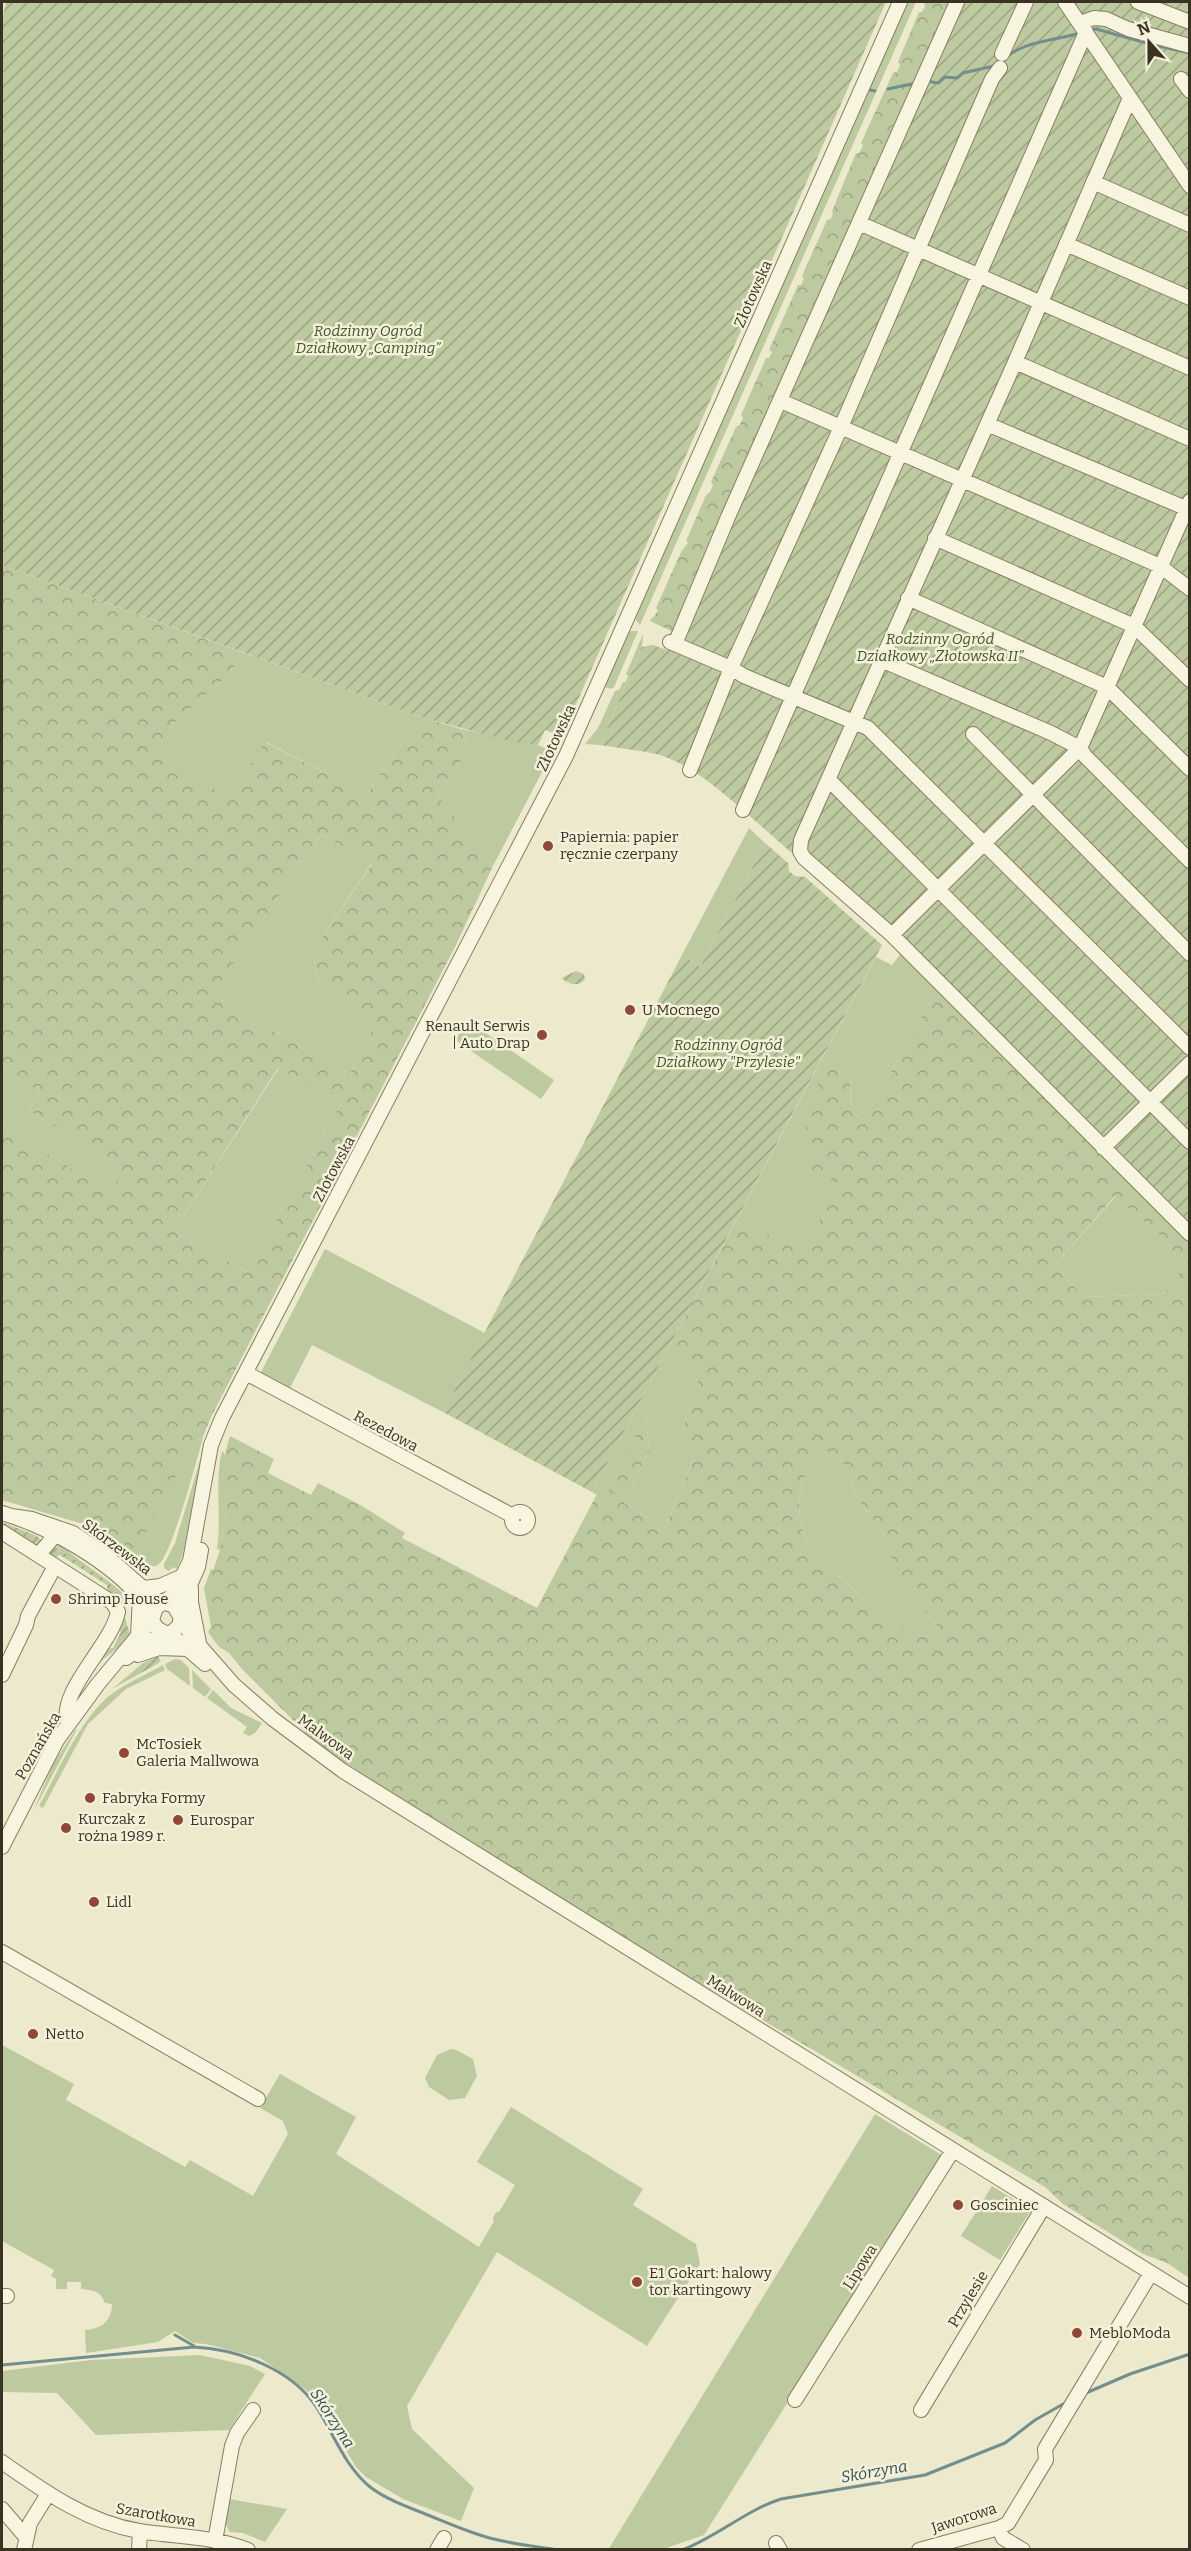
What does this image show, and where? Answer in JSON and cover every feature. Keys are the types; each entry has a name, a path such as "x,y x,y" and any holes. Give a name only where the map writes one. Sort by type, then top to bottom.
{"street":[{"name":"Złotowska","path":"145,1628 156,1608 173,1595 199,1560 207,1492 207,1470 217,1430 566,756 900,2"},
{"path":"957,2 673,643 744,676 868,728 1190,1048"},
{"path":"690,770 731,668 841,427 1026,2"},
{"path":"1065,2 1190,186"},
{"path":"1138,2 1190,22"},
{"path":"743,810 978,275 1083,28 1094,18 1106,19 1128,29 1190,46"},
{"path":"1181,79 1190,91"},
{"path":"1130,98 1015,362 801,840 801,851 804,858 892,935 1190,1234"},
{"path":"1093,182 1190,225"},
{"path":"859,223 1190,368"},
{"path":"1066,244 1190,298"},
{"path":"1015,362 1190,439"},
{"path":"781,401 1161,566 1190,590"},
{"path":"892,935 1080,748 1188,507 987,424"},
{"path":"935,538 1134,626 1190,680"},
{"path":"908,598 1107,687 1190,769"},
{"path":"881,660 1051,733 1080,748 1085,756 1190,861"},
{"path":"973,734 1190,954"},
{"path":"829,780 1190,1142"},
{"path":"1102,1148 1190,1063"},
{"name":"Rezedowa","path":"246,1373 513,1516"},
{"name":"Skórzewska","path":"6,1515 58,1531 142,1593 164,1604 174,1606 181,1618"},
{"path":"38,1555 58,1531"},
{"path":"2,1532 113,1603 118,1612 99,1652 73,1690 66,1710 68,1724"},
{"path":"2,1675 28,1616 55,1566"},
{"name":"Złotowska","path":"181,1618 187,1579"},
{"path":"114,1666 153,1649 194,1648 187,1579 142,1593 145,1628"},
{"name":"Skórzewska","path":"142,1593 149,1609 145,1628 158,1629 166,1633"},
{"path":"114,1666 151,1640 177,1629 181,1618"},
{"name":"Malwowa","path":"181,1618 194,1648"},
{"name":"Poznańska","path":"2,1847 57,1740 145,1628"},
{"name":"Malwowa","path":"166,1633 194,1648 243,1700 269,1716 343,1771 1190,2296"},
{"path":"2,1952 258,2098"},
{"name":"Lipowa","path":"795,2400 953,2150"},
{"name":"Przylesie","path":"921,2409 1044,2206"},
{"name":"Jaworowa","path":"919,2550 999,2528 1008,2523 1046,2460 1045,2449 1151,2272"},
{"path":"215,2541 232,2446 237,2433 253,2410"},
{"name":"Szarotkowa","path":"2,2462 48,2494 107,2523 140,2531 215,2541 248,2550"},
{"path":"25,2543 30,2523 48,2494"},
{"path":"2,2509 25,2543"},
{"path":"999,2528 1004,2538 1023,2550"},
{"path":"138,2550 140,2531"}],"green space":[{"name":"Rodzinny Ogród Działkowy „Camping”","path":"6,2 886,2 562,736 545,730 538,745 506,740 424,718 2,565 2,19"},
{"path":"904,2 916,2 640,625 636,621 635,614"},
{"path":"924,2 952,2 672,639 669,637 671,631 650,621 658,611 656,608 681,552 688,543 686,541 706,495 713,485 711,482 736,427 743,418 741,415 766,358 769,358 772,352 769,350 798,285 801,285 804,279 802,276 827,220 831,219 832,211 856,153 859,153 863,146 861,143 893,73 897,72 900,65 898,62 919,12 922,12 925,6"},
{"name":"Rodzinny Ogród Działkowy „Złotowska II”","path":"952,2 1189,2 1189,1240 888,938 733,802 680,763 656,754 600,745 642,647 653,645 667,650"},
{"path":"2,565 244,653 224,679 173,724 160,757 229,798 265,742 367,794 411,730 424,718 461,729 468,750 438,796 493,866 455,947 204,1434 185,1459 136,1551 73,1514 2,1493 2,1125 116,1196 117,1163 29,1111 40,1092 2,1068","holes":["321,834 372,864 312,952 319,982 377,1020 349,1075 212,995","278,1068 342,1102 247,1272 174,1231"]},
{"path":"631,631 638,631 614,687 610,689 603,686 627,634"},
{"path":"643,634 642,647 600,745 585,744 598,728 615,691 620,689 622,683 625,682 628,676 626,674"},
{"path":"244,653 424,718 411,730 367,794 266,742 229,798 159,757 173,724 224,679"},
{"path":"461,729 538,745 553,751 493,866 438,796 468,750"},
{"path":"749,828 765,843 700,967 682,955"},
{"path":"321,834 372,863 312,952 319,982 378,1020 349,1075 212,995"},
{"name":"Rodzinny Ogród Działkowy \"Przylesie\"","path":"765,843 788,863 789,871 795,876 805,877 882,945 592,1492 443,1412 682,955 700,967"},
{"path":"902,952 938,988 864,1120 851,1112 850,1070 834,1054 841,1184 802,1251 736,1221 876,957 892,965"},
{"path":"576,971 584,974 585,979 580,984 571,984 562,979 563,977"},
{"path":"938,988 1189,1240 1189,2278 1167,2263 1143,2254 1063,2204 1045,2187 693,1979 402,1801 317,1744 242,1669 213,1633 208,1586 220,1550 226,1511 223,1460 230,1436 274,1459 268,1473 311,1495 318,1483 362,1506 405,1533 402,1538 537,1608 597,1494 605,1498 646,1415 649,1451 624,1503 665,1528 693,1459 683,1428 698,1381 671,1343 736,1221 802,1250 840,1184 812,1170 806,1136 806,1122 813,1096 834,1053 850,1070 851,1112 864,1120","holes":["1115,1196 1167,1242 1183,1267 1164,1294 1084,1297 1054,1266","826,1452 835,1454 844,1465 857,1497 884,1535 899,1578 908,1594 936,1623 937,1629 932,1634 916,1635 902,1628 840,1577 808,1543 800,1519 800,1493 808,1469"]},
{"path":"468,1021 554,1080 541,1099 455,1040"},
{"path":"2,1068 40,1092 29,1111 117,1163 117,1197 2,1125"},
{"path":"279,1068 342,1102 247,1272 174,1231"},
{"path":"1116,1196 1167,1242 1183,1267 1164,1294 1084,1297 1054,1266"},
{"path":"325,1249 485,1333 443,1412 312,1345 289,1390 260,1374"},
{"path":"671,1343 698,1381 683,1428 693,1459 665,1528 624,1503 649,1451 646,1416 605,1499 592,1492"},
{"path":"204,1434 177,1525 164,1558 156,1566 149,1565 93,1527 2,1500 2,1493 4,1493 73,1514 95,1525 185,1459"},
{"path":"222,1451 224,1453 226,1511 220,1550 217,1549 218,1487"},
{"path":"826,1452 835,1454 844,1465 857,1497 884,1535 927,1614 936,1623 937,1629 932,1634 919,1636 912,1634 889,1619 826,1564 808,1543 800,1519 800,1493 808,1469"},
{"path":"202,1454 183,1554 177,1569 173,1567 169,1571 164,1568 164,1564 175,1543"},
{"path":"2,1522 37,1536 42,1541 36,1547 2,1528"},
{"path":"54,1543 59,1543 113,1584 129,1600 125,1605 110,1583 62,1552"},
{"path":"54,1546 110,1583 123,1600 121,1602 108,1593 107,1585 60,1555 55,1558 50,1555 49,1550"},
{"path":"211,1569 214,1570 208,1586 233,1655 219,1647 208,1632 211,1627 204,1588"},
{"path":"124,1615 130,1634 123,1644 97,1664 105,1649 113,1648 121,1632 118,1630"},
{"path":"158,1656 159,1663 112,1689 143,1663"},
{"path":"175,1659 181,1660 189,1668 190,1686 167,1669 165,1664"},
{"path":"163,1665 165,1670 126,1689 88,1724 43,1808 39,1806 71,1745 101,1703 119,1689"},
{"path":"192,1670 211,1689 205,1697 193,1688"},
{"path":"213,1690 231,1708 262,1723 255,1733 249,1736 243,1733 247,1727 207,1698"},
{"path":"77,1729 33,1812 53,1764"},
{"path":"2,2045 74,2084 66,2100 185,2167 190,2160 253,2196 288,2134 283,2121 260,2108 280,2074 356,2117 336,2154 479,2247 494,2221 496,2212 499,2212 515,2185 477,2162 511,2107 643,2189 633,2205 696,2244 700,2264 647,2346 497,2252 407,2406 412,2429 474,2488 461,2521 403,2499 366,2477 356,2467 320,2407 306,2390 260,2358 206,2344 193,2343 175,2331 158,2342 86,2353 85,2330 101,2326 110,2315 112,2304 105,2303 96,2292 81,2289 81,2282 67,2282 67,2289 56,2289 56,2279 51,2276 54,2270 2,2241"},
{"path":"451,2049 473,2059 477,2076 465,2098 449,2100 429,2087 425,2078 437,2055"},
{"path":"875,2114 943,2156 704,2535 663,2549 608,2550"},
{"path":"992,2186 1031,2210 1000,2260 961,2236"},
{"path":"200,2355 250,2366 265,2374 229,2430 96,2435 57,2393 2,2392 2,2371 91,2360"},
{"path":"229,2499 287,2509 265,2542 243,2533 230,2532 225,2523"}],"waterway":[{"path":"1089,29 1161,47"},
{"path":"1001,63 1017,50 1027,46 1080,33"},
{"path":"1163,47 1190,53"},
{"path":"926,81 938,83 945,77 957,78 963,73 994,66"},
{"path":"888,89 916,83"},
{"path":"870,90 875,91"},
{"path":"175,2335 194,2346"},
{"name":"Skórzyna","path":"2,2365 194,2347 246,2357 279,2373 307,2395 353,2469 376,2491 389,2499 476,2534 502,2541 559,2550"},
{"name":"Skórzyna","path":"1086,2393 1130,2374 1190,2354"},
{"name":"Skórzyna","path":"682,2550 781,2499 925,2475 1005,2443 1035,2420 1065,2403"}],"place":[{"name":"Papiernia: papier ręcznie czerpany","path":"548,846"},
{"name":"U Mocnego","path":"630,1010"},
{"name":"Renault Serwis | Auto Drap","path":"542,1035"},
{"name":"Shrimp House","path":"56,1599"},
{"name":"McTosiek Galeria Mallwowa","path":"124,1753"},
{"name":"Fabryka Formy","path":"90,1798"},
{"name":"Eurospar","path":"178,1820"},
{"name":"Kurczak z rożna 1989 r.","path":"66,1828"},
{"name":"Lidl","path":"94,1902"},
{"name":"Netto","path":"33,2034"},
{"name":"Gosciniec","path":"958,2205"},
{"name":"E1 Gokart: halowy tor kartingowy","path":"637,2282"},
{"name":"MebloModa","path":"1077,2333"}]}
